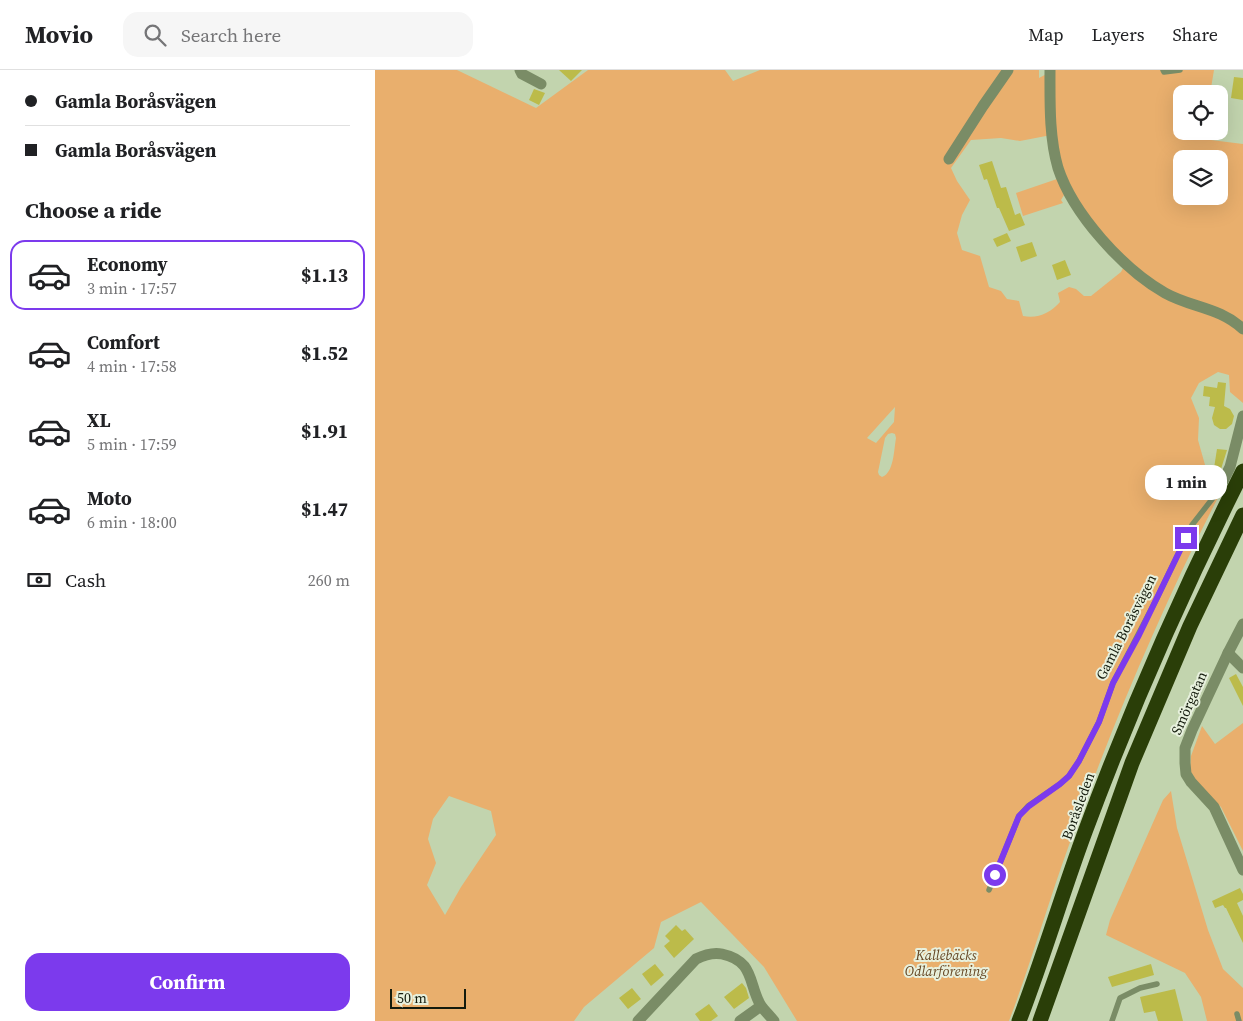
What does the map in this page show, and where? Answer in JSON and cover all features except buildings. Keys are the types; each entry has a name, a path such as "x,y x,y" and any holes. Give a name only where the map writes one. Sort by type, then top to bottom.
{"highway":[{"name":"Boråsleden","path":"1019,1021 1035,980 1085,833 1145,682 1210,537 1243,471"},
{"path":"1040,1021 1133,763 1190,626 1243,515"}],"street":[{"path":"520,70 522,74 541,84"},
{"path":"949,159 1008,70"},
{"path":"1050,70 1051,121 1058,167 1068,192 1085,218 1114,253 1153,286 1177,299 1226,316 1243,329"},
{"name":"Gamla Boråsvägen","path":"1223,481 1230,467 1243,416"},
{"name":"Smörgatan","path":"1243,624 1228,652 1185,748 1186,774 1191,782 1215,807 1240,858 1243,870"},
{"path":"1228,652 1243,668"},
{"path":"638,1021 690,965 701,956 718,953 731,956 745,967 761,1006 774,1021"},
{"path":"740,1021 761,1006"}],"lane":[{"path":"1163,70 1164,72 1179,70"},
{"name":"Gamla Boråsvägen","path":"989,890 1019,816 1029,806 1069,776 1079,761 1099,722 1113,683 1152,609 1192,525 1213,498 1223,481"},
{"path":"1112,1021 1120,998 1140,988 1157,984"},
{"path":"1237,1014 1239,1021"}],"green space":[{"name":"Kallebäcks Odlarförening","path":"375,70 457,70 536,108 588,70 725,70 733,81 760,70 1039,70 1039,78 1054,70 1214,70 1212,85 1173,85 1173,140 1211,140 1243,144 1243,403 1230,392 1229,375 1218,372 1199,383 1191,398 1199,418 1198,440 1207,472 1227,480 1162,614 1104,752 1069,845 1009,1021 797,1021 764,967 701,902 661,922 654,948 584,1007 574,1021 375,1021","holes":["1056,136 1060,160 1074,197 1110,244 1127,260 1121,272 1091,296 1084,296 1076,289 1069,287 1058,293 1060,302 1048,312 1028,317 1023,316 1019,301 1007,299 1001,291 989,287 980,256 962,250 957,233 962,215 970,200 951,168 971,140 1001,138 1020,141","895,407 894,422 876,443 867,438","888,434 895,434 894,454 889,471 882,477 878,472 885,438","449,796 491,811 496,835 461,887 445,915 427,885 436,863 428,839 433,819"]},
{"path":"1057,179 1064,195 1061,200 1063,203 1023,216 1016,193"},
{"path":"1243,723 1243,851 1221,807 1202,789 1190,771 1191,756 1202,726 1215,744"},
{"path":"1171,791 1177,828 1208,930 1223,969 1243,988 1243,1021 1207,1021 1201,997 1185,973 1106,935 1110,920 1163,800"}],"route":[{"path":"995,875 1019,816 1029,806 1069,776 1079,761 1099,722 1113,683 1139,635 1186,538"}]}
